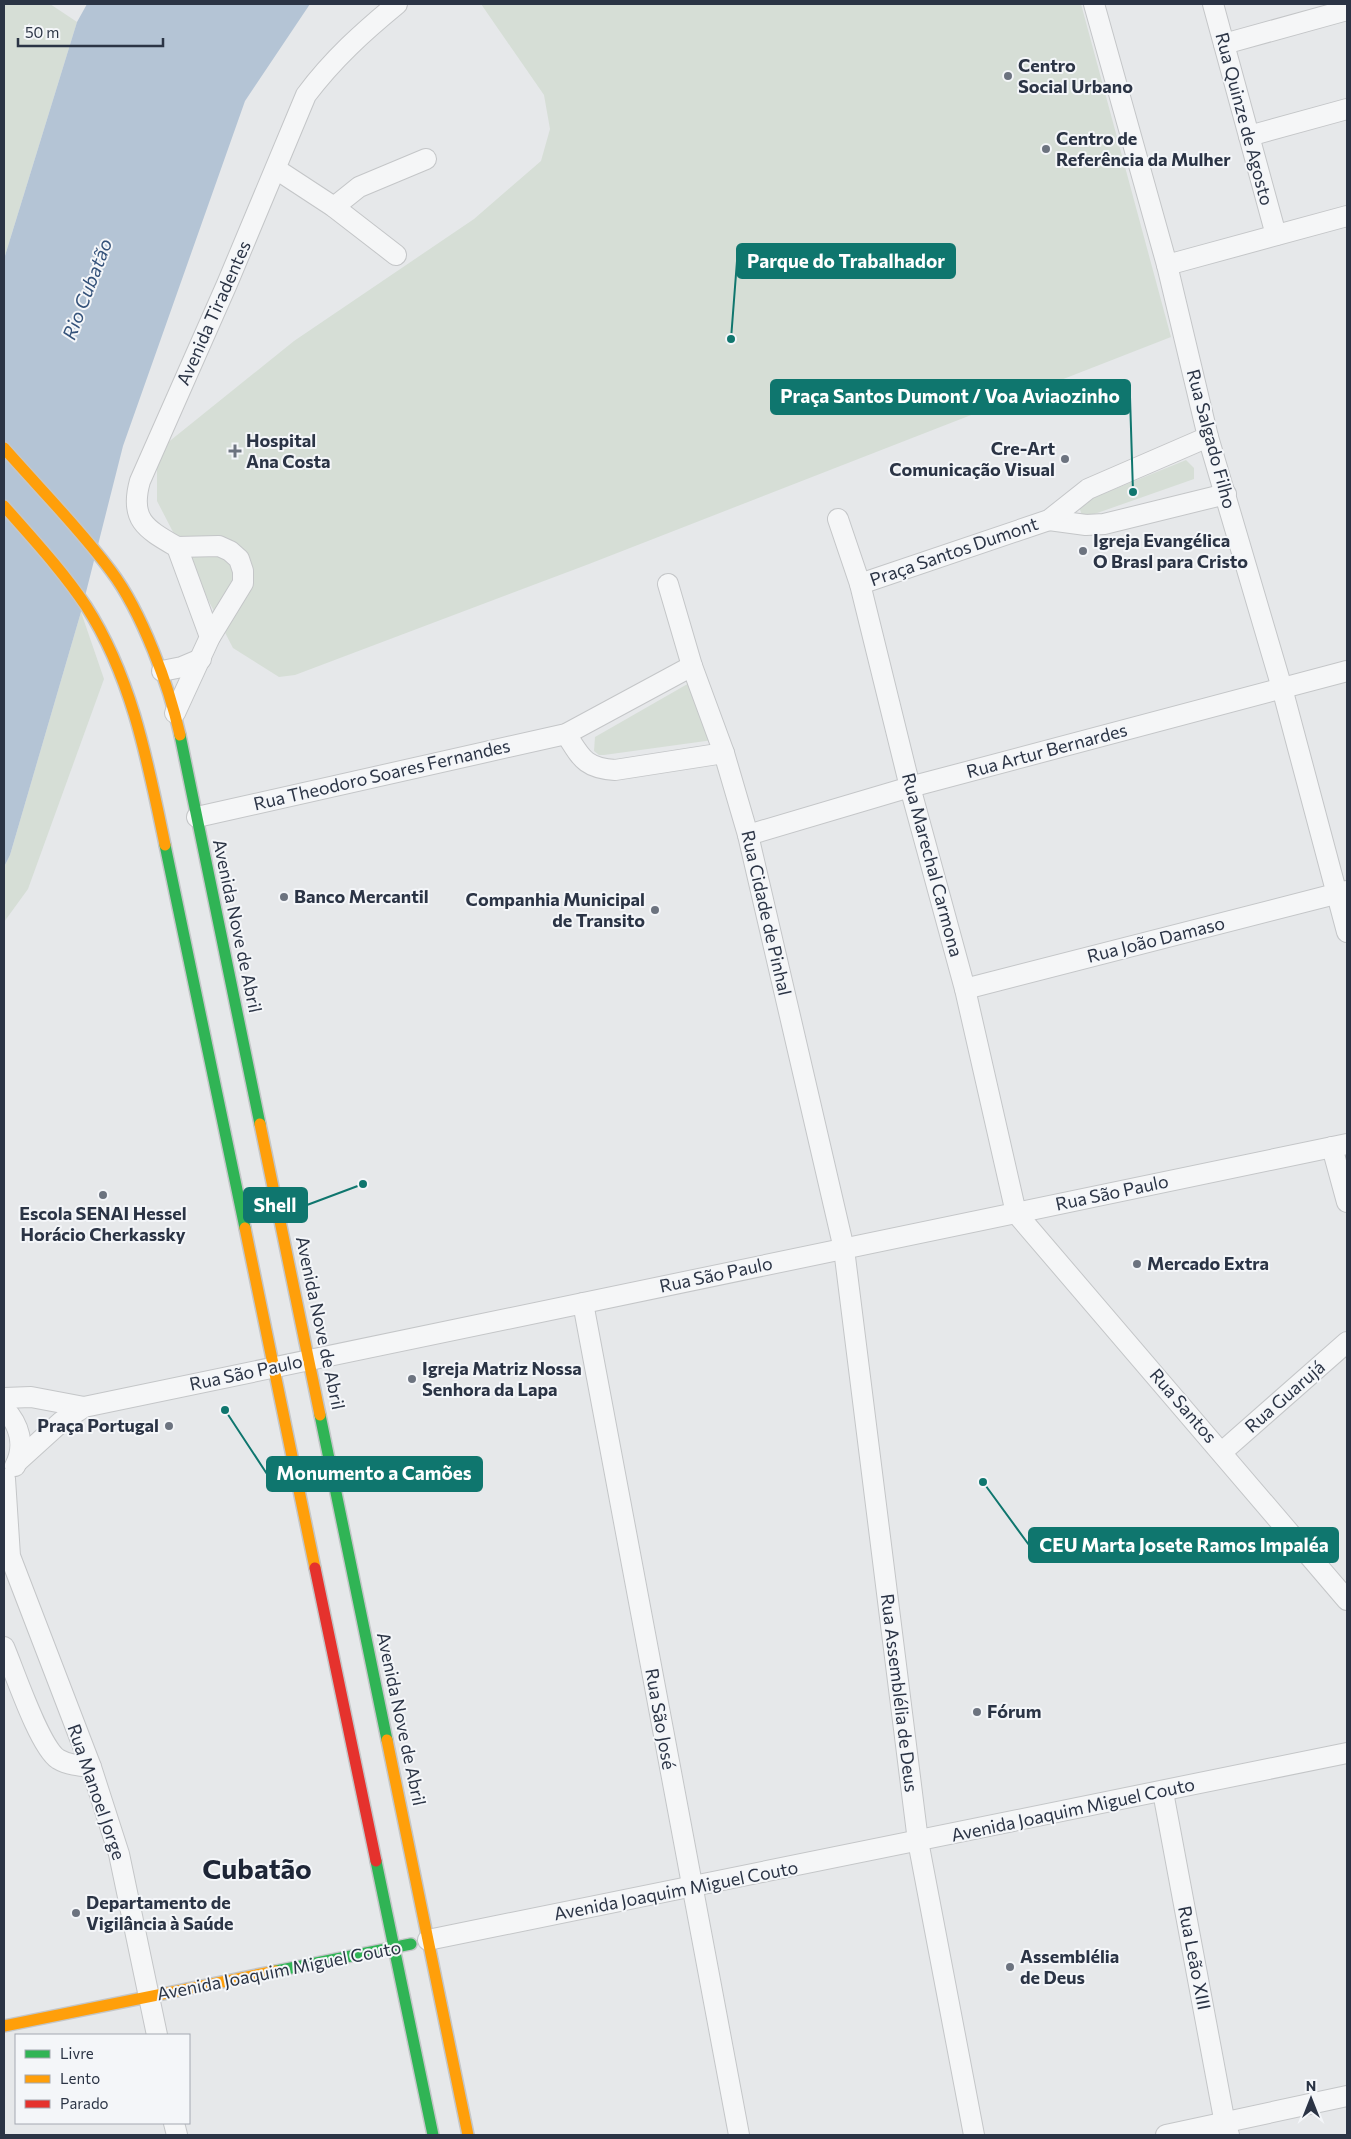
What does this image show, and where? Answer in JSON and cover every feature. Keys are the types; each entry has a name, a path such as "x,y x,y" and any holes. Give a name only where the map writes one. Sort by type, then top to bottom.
{"main road":[{"name":"Avenida Nove de Abril","path":"4,448 98,555 121,587 162,672 175,713 190,818 309,1360 468,2135"},
{"path":"4,506 69,583 100,630 120,672 135,716 154,793 433,2135"},
{"path":"154,793 169,811"},
{"name":"Avenida Joaquim Miguel Couto","path":"4,2026 428,1940"}],"street":[{"name":"Avenida Tiradentes","path":"177,547 148,530 138,514 136,496 140,480 276,169 306,95 356,38 397,4"},
{"name":"Rua Salgado Filho","path":"1094,4 1167,265 1208,437 1342,892 1347,932"},
{"name":"Rua Quinze de Agosto","path":"1213,4 1276,234"},
{"path":"1224,44 1347,10"},
{"path":"1248,136 1347,109"},
{"path":"334,207 364,184 426,159"},
{"path":"276,169 334,207 396,256"},
{"path":"1167,265 1347,216"},
{"name":"Praça Santos Dumont","path":"860,584 1049,520 1088,488 1208,437"},
{"name":"Praça Santos Dumont","path":"1049,520 1086,525 1104,524 1226,494"},
{"name":"Rua Marechal Carmona","path":"838,519 860,584 910,787 965,989 1016,1213"},
{"path":"175,713 210,637 243,583 243,571 239,559 230,551 220,546 177,547 210,637"},
{"name":"Rua Cidade de Pinhal","path":"668,584 692,666 724,754 748,835 844,1249"},
{"path":"162,672 182,667 201,659"},
{"name":"Rua Theodoro Soares Fernandes","path":"190,818 566,734 692,666"},
{"name":"Rua Artur Bernardes","path":"748,835 910,787 1347,671"},
{"path":"566,734 584,762 598,769 615,770 724,754"},
{"name":"Rua João Damaso","path":"965,989 1342,892"},
{"path":"1340,1145 1347,1202"},
{"name":"Rua São Paulo","path":"5,1480 18,1461 61,1422 84,1407 1340,1145"},
{"name":"Rua Santos","path":"1016,1213 1347,1600"},
{"name":"Rua Assemblélia de Deus","path":"844,1249 918,1842 974,2135"},
{"name":"Rua São José","path":"583,1303 739,2135"},
{"name":"Rua Guarujá","path":"1222,1452 1347,1342"},
{"name":"Rua São Paulo","path":"4,1398 31,1397 84,1407"},
{"path":"4,1408 12,1417 19,1433 20,1450 18,1461"},
{"name":"Rua Manoel Jorge","path":"5,1480 7,1552 91,1767 119,1854 157,2034"},
{"path":"4,1647 43,1740 56,1758 73,1766 91,1767"},
{"name":"Avenida Joaquim Miguel Couto","path":"428,1940 918,1842 1347,1753"},
{"name":"Rua Leão XIII","path":"1163,1792 1227,2130"},
{"path":"1166,2135 1227,2130 1347,2096"}],"shaded area":[{"path":"4,4 50,4 77,22 4,259"},
{"path":"481,4 1081,4 1171,337 589,564 295,675 279,677 233,648 157,501 157,467 166,444 294,341 474,219 541,161 550,129 544,95"},
{"path":"1186,460 1194,468 1194,479 1083,518 1078,504"},
{"path":"81,612 104,679 28,889 4,922 4,867 10,855"},
{"path":"691,682 713,740 604,755 599,755 594,751 595,737"}],"water":[{"name":"Rio Cubatão","path":"87,4 310,4 245,101 123,446 81,612 10,855 4,867 4,259 77,22"}],"traffic: fast":[{"path":"180,735 260,1124"},
{"path":"165,845 245,1228"},
{"path":"320,1415 387,1740"},
{"path":"376,1861 433,2135"},
{"path":"276,1971 411,1944"}],"traffic: slow":[{"path":"4,448 86,539 122,588 144,628 162,672 180,735"},
{"path":"4,506 67,580 86,606 102,633 127,691 136,721 145,752 165,845"},
{"path":"260,1124 320,1415"},
{"path":"245,1228 315,1568"},
{"path":"387,1740 468,2135"},
{"path":"4,2026 276,1971"}],"traffic: jam":[{"path":"315,1568 376,1861"}],"place":[{"name":"Centro Social Urbano","path":"1008,76"},
{"name":"Centro de Referência da Mulher","path":"1046,149"},
{"name":"Parque do Trabalhador","path":"731,339"},
{"name":"Hospital Ana Costa","path":"235,451"},
{"name":"Cre-Art Comunicação Visual","path":"1065,459"},
{"name":"Praça Santos Dumont / Voa Aviaozinho","path":"1133,492"},
{"name":"Igreja Evangélica O Brasl para Cristo","path":"1083,551"},
{"name":"Banco Mercantil","path":"284,897"},
{"name":"Companhia Municipal de Transito","path":"655,910"},
{"name":"Shell","path":"363,1184"},
{"name":"Escola SENAI Hessel Horácio Cherkassky","path":"103,1195"},
{"name":"Mercado Extra","path":"1137,1264"},
{"name":"Igreja Matriz Nossa Senhora da Lapa","path":"412,1379"},
{"name":"Monumento a Camões","path":"225,1410"},
{"name":"Praça Portugal","path":"169,1426"},
{"name":"CEU Marta Josete Ramos Impaléa","path":"983,1482"},
{"name":"Fórum","path":"977,1712"},
{"name":"Departamento de Vigilância à Saúde","path":"76,1913"},
{"name":"Assemblélia de Deus","path":"1010,1967"}],"district":[{"name":"Cubatão","path":"257,1869"}]}
